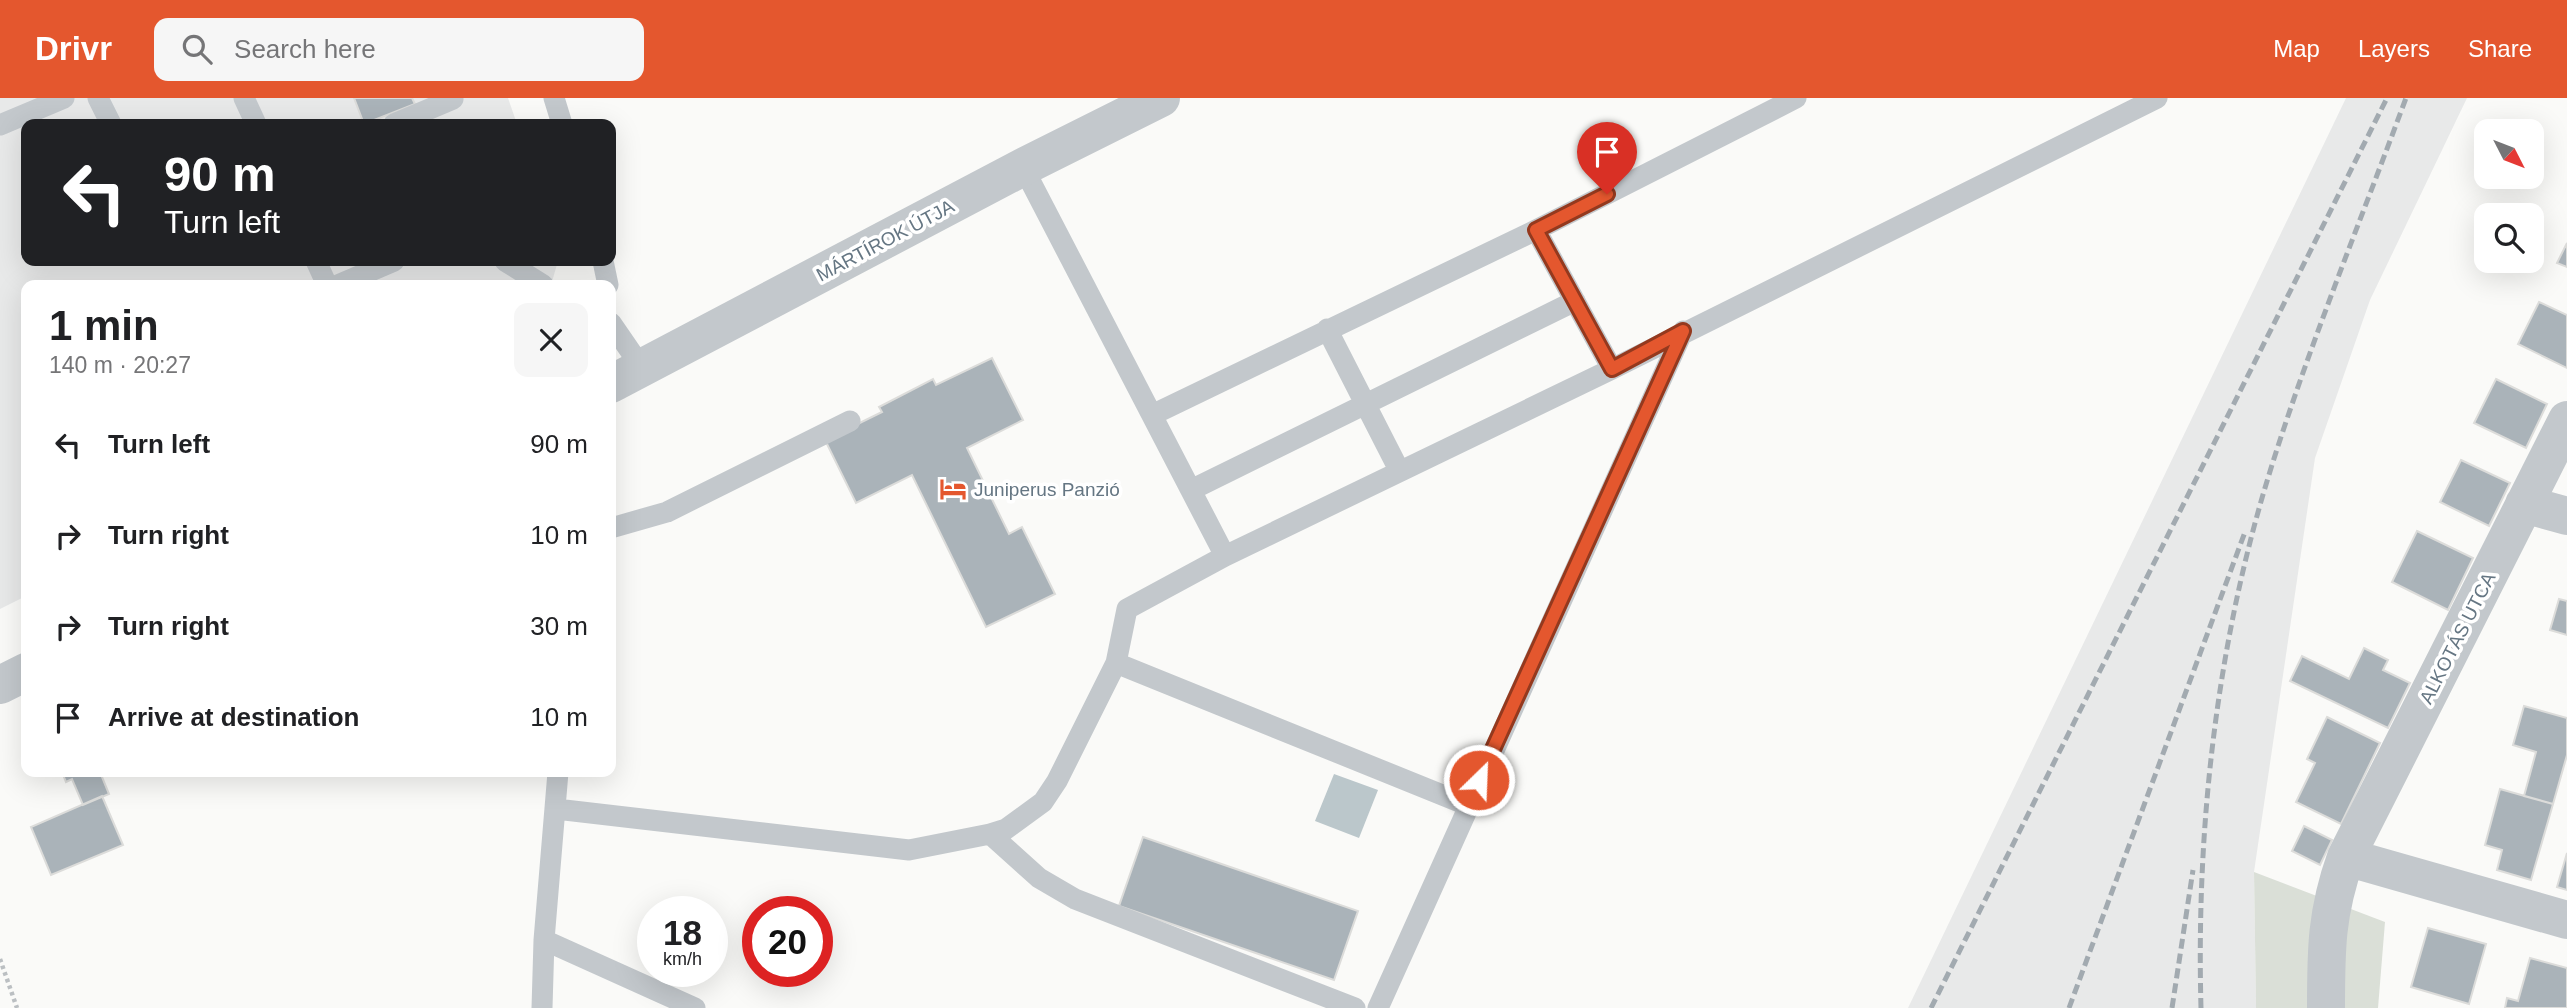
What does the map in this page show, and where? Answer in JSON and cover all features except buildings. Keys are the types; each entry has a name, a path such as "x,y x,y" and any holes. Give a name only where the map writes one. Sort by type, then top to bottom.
{"street":[{"name":"MÁRTÍROK ÚTJA","path":"627,376 1023,167 1161,98"},
{"name":"ALKOTÁS UTCA","path":"2326,1008 2326,933 2332,897 2346,857 2567,419"},
{"path":"2525,504 2567,516"},
{"path":"0,685 21,674"},
{"path":"2346,857 2567,919"}],"lane":[{"path":"0,125 64,98"},
{"path":"98,98 108,119"},
{"path":"244,98 254,119"},
{"path":"554,98 560,119"},
{"path":"1152,415 1536,230 1796,98"},
{"path":"556,808 909,850 1006,829 1043,802 1057,781 1116,663 1127,610 1225,556 1612,369 1683,331 2157,98"},
{"path":"406,119 453,99"},
{"path":"1023,167 1225,556"},
{"path":"1536,230 1612,369"},
{"path":"350,280 382,266"},
{"path":"513,266 535,280"},
{"path":"1191,490 1365,402 1575,301"},
{"path":"1327,329 1399,470"},
{"path":"1378,1008 1467,805 1683,331"},
{"path":"616,339 627,376"},
{"path":"616,527 667,512 850,421"},
{"path":"1116,663 1467,805"},
{"path":"542,1008 544,940 558,777"},
{"path":"990,834 1039,878 1074,899 1355,1008"},
{"path":"544,940 695,1008"}],"path":[{"path":"0,959 17,1008"}],"shaded area":[{"path":"0,98 508,98 515,119 21,119 21,266 557,266 552,280 21,280 21,598 0,609"},
{"path":"2346,98 2467,98 2370,300 2315,458 2254,872 2256,1008 1908,1008"},
{"path":"1334,774 1378,790 1359,838 1315,821"},
{"path":"2254,872 2385,922 2378,1008 2256,1008"}],"railway":[{"path":"1931,1008 2387,98"},
{"path":"2201,1008 2202,871 2207,802 2224,665 2237,598 2253,531 2287,419 2406,98"},
{"path":"2069,1008 2245,532"},
{"path":"2172,1008 2193,870"}],"place":[{"name":"Juniperus Panzió","path":"953,489"}],"route":[{"path":"1479,780 1683,331 1612,369 1536,230 1607,194"}]}
